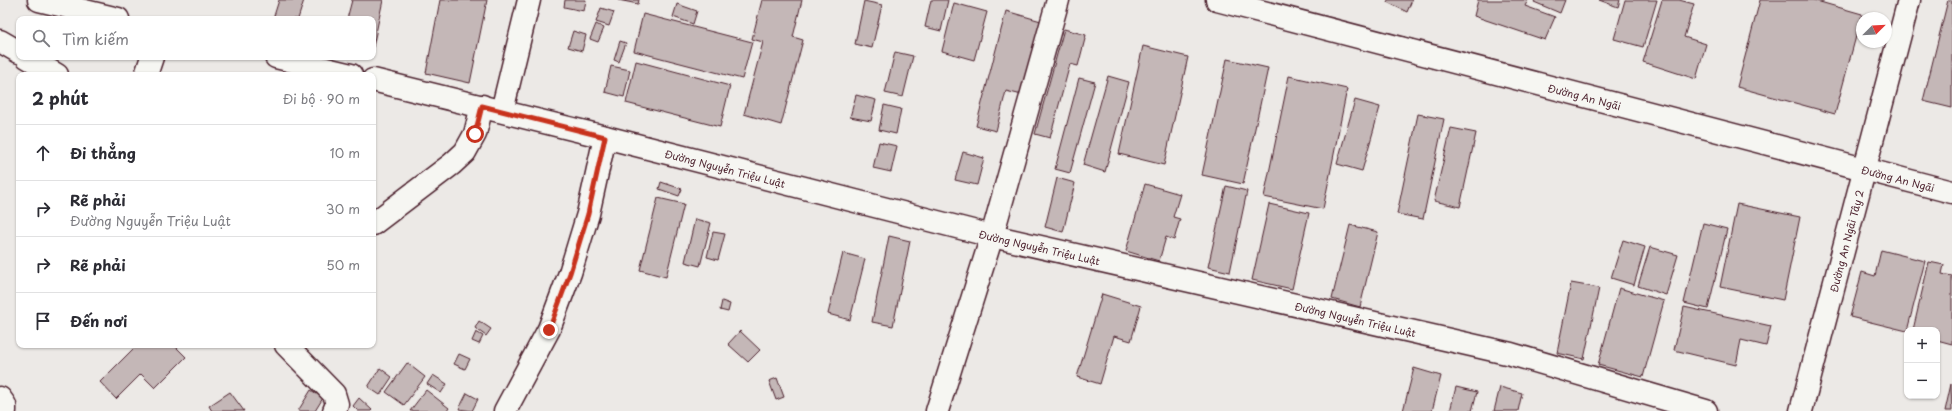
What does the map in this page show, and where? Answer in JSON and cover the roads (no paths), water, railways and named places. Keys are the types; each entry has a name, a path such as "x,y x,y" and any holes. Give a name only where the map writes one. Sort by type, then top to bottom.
{"street":[{"path":"39,0 106,16"},
{"path":"376,222 452,164 465,152 492,109 529,0"},
{"path":"938,411 992,236 1058,0"},
{"name":"Đường An Ngãi","path":"1218,0 1952,192"},
{"name":"Đường An Ngãi Tây 2","path":"1801,411 1866,169 1909,0"},
{"path":"0,41 16,50"},
{"path":"32,60 52,72"},
{"path":"147,72 151,60"},
{"path":"288,60 338,72"},
{"name":"Đường Nguyễn Triệu Luật","path":"376,81 605,137 992,236 1511,354 1706,411"},
{"path":"505,411 549,330 570,273 588,214 605,137"},
{"path":"289,348 334,394 337,404 334,411"},
{"path":"0,398 5,405 5,411"}]}
